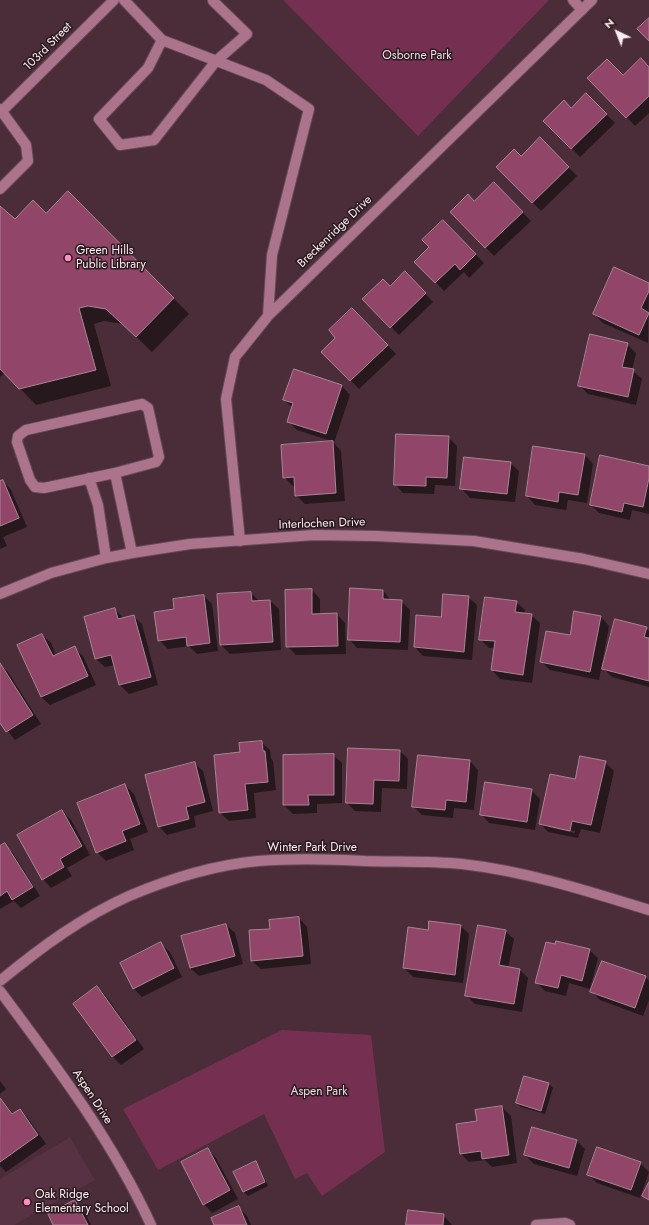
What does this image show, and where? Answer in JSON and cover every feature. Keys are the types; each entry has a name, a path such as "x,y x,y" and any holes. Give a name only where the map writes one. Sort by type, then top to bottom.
{"street":[{"name":"103rd Street","path":"1,111 114,0"},
{"path":"124,0 162,40 266,80 309,109 272,255 268,316"},
{"path":"573,0 582,10"},
{"name":"Breckenridge Drive","path":"240,541 226,399 236,357 268,316 592,0"},
{"path":"162,40 148,68 99,119 120,146 154,140 216,61 247,34 213,1"},
{"path":"0,189 28,161 26,145 1,111"},
{"path":"142,404 148,408 151,414 159,457 156,462 115,473 44,488 35,487 30,480 17,442 18,436 26,430 142,404"},
{"path":"115,473 132,553"},
{"path":"89,478 98,505 106,558"},
{"name":"Interlochen Drive","path":"0,594 51,573 106,558 132,553 190,544 314,535 376,536 474,541 584,559 649,574"},
{"name":"Winter Park Drive","path":"0,981 58,936 94,913 130,896 181,878 258,861 315,859 462,864 528,876 584,889 649,910"},
{"name":"Aspen Drive","path":"0,991 60,1071 87,1112 117,1160 151,1225"},
{"path":"536,1225 565,1223 570,1225"}],"shaded area":[{"name":"Oak Ridge Elementary School","path":"70,1137 95,1180 14,1225 0,1225 0,1179"}],"green space":[{"name":"Osborne Park","path":"283,0 549,0 418,136"},
{"name":"Aspen Park","path":"282,1030 371,1035 385,1152 322,1196 307,1173 295,1179 264,1114 158,1170 123,1109"}],"building":[{"path":"649,18 649,41 637,29"},
{"path":"641,58 649,67 649,96 626,118 587,78 607,59 623,75"},
{"path":"586,93 607,114 571,149 543,121 564,100 571,108"},
{"path":"540,137 569,167 532,203 496,167 514,149 521,156"},
{"path":"494,182 523,212 485,248 450,212 468,194 474,201"},
{"name":"Green Hills Public Library","path":"68,191 174,298 136,337 106,309 88,306 79,308 96,370 19,389 0,369 0,206 15,219 33,200 46,213"},
{"path":"443,220 476,254 460,270 455,264 435,283 414,262 429,247 422,240"},
{"path":"614,267 649,283 649,291 641,308 649,313 639,335 593,314"},
{"path":"405,271 426,293 390,328 362,299 383,279 390,286"},
{"path":"352,308 388,345 350,381 321,352 335,338 329,330"},
{"path":"590,334 628,343 622,367 634,369 628,397 578,386"},
{"path":"294,369 342,385 326,434 287,422 293,403 283,400"},
{"path":"396,434 449,436 447,478 426,477 426,486 394,485"},
{"path":"333,441 336,493 295,496 294,477 283,478 281,445"},
{"path":"533,446 585,454 578,495 559,492 558,502 526,496"},
{"path":"600,455 649,466 649,478 643,507 624,503 622,512 590,505"},
{"path":"464,457 511,462 507,494 460,489"},
{"path":"3,480 19,518 0,526 0,481"},
{"path":"350,588 383,590 383,599 402,600 400,642 348,640"},
{"path":"312,589 312,614 337,613 338,646 286,647 285,590"},
{"path":"251,592 252,601 270,600 273,642 220,645 217,594"},
{"path":"443,594 469,596 464,652 414,647 416,615 441,617"},
{"path":"204,595 210,643 187,646 186,637 158,641 154,612 174,609 173,599"},
{"path":"485,597 517,601 515,612 532,614 523,675 491,670 495,641 479,640"},
{"path":"115,608 118,619 134,615 151,677 119,685 111,655 95,659 84,617"},
{"path":"574,611 601,616 590,672 540,662 546,631 570,635"},
{"path":"615,619 647,627 644,637 649,638 649,681 602,669"},
{"path":"42,634 53,656 75,646 88,676 41,697 17,645"},
{"path":"0,663 33,715 6,732 0,723"},
{"path":"262,741 263,751 265,751 268,782 245,784 248,810 219,813 214,755 240,752 239,743"},
{"path":"348,748 400,750 399,781 374,780 373,804 346,803"},
{"path":"334,754 334,795 308,795 309,805 283,805 283,755"},
{"path":"418,755 470,760 466,802 446,800 445,810 412,807"},
{"path":"580,756 606,761 591,825 572,821 570,831 539,824 550,774 575,779"},
{"path":"195,762 205,802 186,807 189,819 158,827 145,775"},
{"path":"485,782 532,789 527,822 480,815"},
{"path":"125,784 140,824 122,831 126,841 96,853 77,803"},
{"path":"62,810 82,846 60,859 64,867 42,880 17,835"},
{"path":"5,843 33,887 12,900 7,891 0,896 0,846"},
{"path":"299,917 303,956 251,961 249,930 270,929 269,920"},
{"path":"429,921 461,925 455,975 403,968 408,927 428,930"},
{"path":"226,924 235,956 190,968 181,936"},
{"path":"478,925 506,930 499,965 520,969 514,1004 465,996"},
{"path":"556,941 590,949 582,981 561,975 558,988 535,983 546,942 555,944"},
{"path":"161,942 174,968 133,989 120,963"},
{"path":"602,961 646,976 635,1008 590,992"},
{"path":"97,986 136,1040 112,1057 73,1004"},
{"path":"524,1076 549,1083 541,1111 516,1103"},
{"path":"0,1098 12,1114 20,1109 38,1135 0,1162"},
{"path":"502,1106 509,1155 482,1159 481,1151 460,1154 456,1124 477,1121 475,1110"},
{"path":"532,1127 577,1140 569,1168 524,1155"},
{"path":"597,1147 641,1162 631,1190 587,1175"},
{"path":"208,1148 230,1190 203,1205 181,1162"},
{"path":"256,1161 265,1182 243,1192 233,1172"},
{"path":"649,1182 649,1200 642,1196"},
{"path":"75,1200 88,1225 53,1225 48,1214"},
{"path":"239,1206 247,1225 214,1225 211,1218"},
{"path":"408,1210 444,1214 443,1225 406,1225"}],"place":[{"name":"Green Hills Public Library","path":"68,258"},
{"name":"Oak Ridge Elementary School","path":"27,1202"}]}
